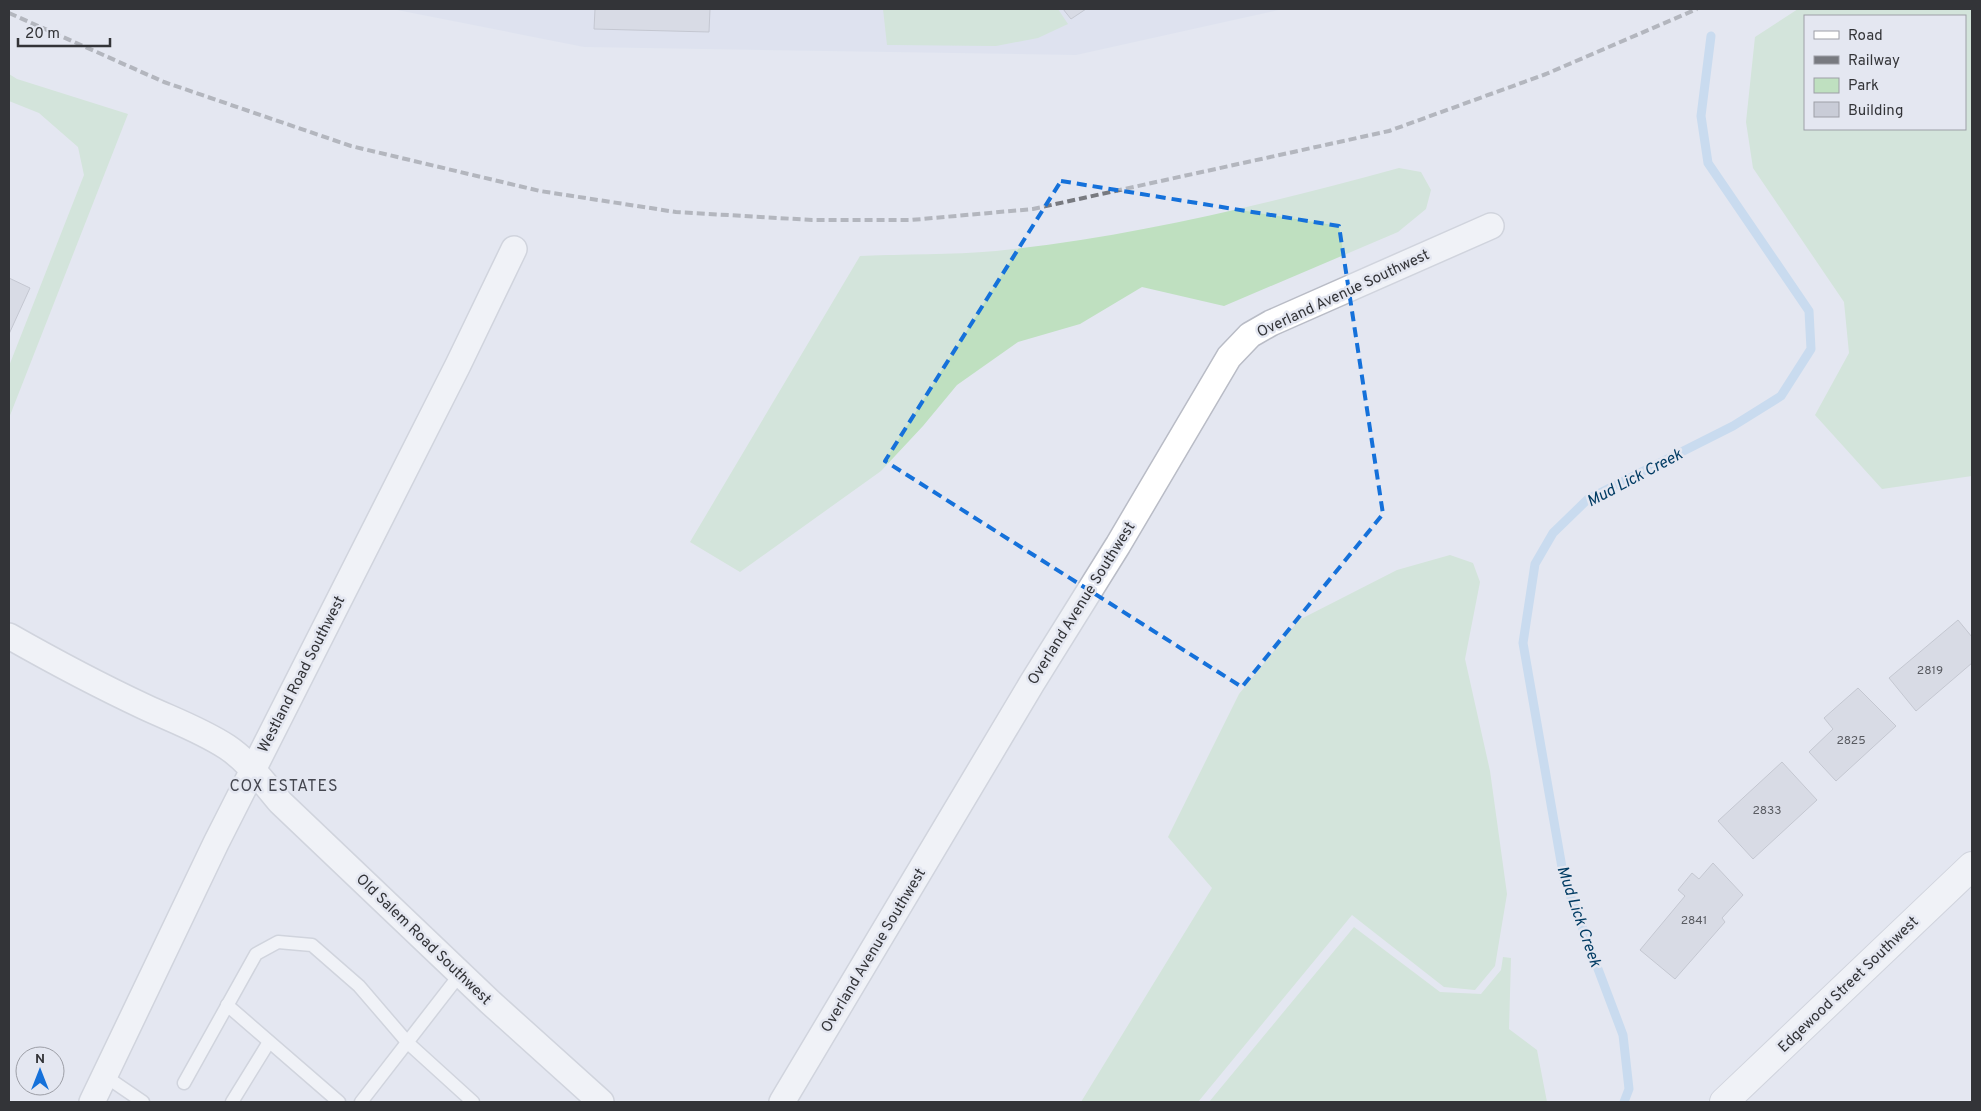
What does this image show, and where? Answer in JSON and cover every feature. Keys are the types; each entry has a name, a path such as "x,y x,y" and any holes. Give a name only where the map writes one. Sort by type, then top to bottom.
{"street":[{"name":"Overland Avenue Southwest","path":"782,1102 1027,692 1118,545 1229,357 1250,336 1271,323 1490,226"},
{"name":"Westland Road Southwest","path":"92,1102 252,770 453,374 514,248"},
{"name":"Old Salem Road Southwest","path":"9,636 57,664 193,728 228,748 252,770 280,802 490,1002 601,1102"},
{"name":"Edgewood Street Southwest","path":"1724,1102 1972,866"}],"lane":[{"path":"184,1084 256,954 278,942 312,945 359,986 408,1043 473,1102"},
{"path":"360,1102 461,973"},
{"path":"227,1005 339,1102"},
{"path":"232,1102 269,1042"},
{"path":"105,1076 143,1102"},
{"path":"318,1102 326,1092"}],"highlighted area":[{"path":"1061,181 1339,226 1383,514 1242,687 885,461"}],"shaded area":[{"path":"392,9 1283,9 1076,55 584,47"}],"green space":[{"path":"883,9 1058,9 1068,24 1038,38 996,46 887,45"},
{"path":"1798,9 1972,9 1972,476 1882,489 1815,415 1849,353 1844,302 1753,168 1746,122 1755,37"},
{"path":"9,74 17,79 128,114 9,418 9,366 84,175 78,147 39,113 9,101"},
{"path":"1399,168 1421,172 1431,190 1426,209 1398,232 1224,306 1142,287 1080,324 1018,342 957,385 923,426 881,471 740,572 690,542 860,256 996,251 1098,237 1199,218"},
{"path":"1450,555 1473,563 1480,582 1465,659 1490,771 1507,894 1495,966 1475,990 1444,987 1352,915 1198,1102 1081,1102 1212,888 1168,837 1239,694 1299,620 1397,570"},
{"path":"1354,927 1440,992 1481,994 1501,970 1503,957 1511,958 1509,1029 1537,1050 1547,1102 1209,1102"}],"building":[{"path":"595,9 710,9 709,32 594,29"},
{"path":"1063,9 1086,9 1071,19"},
{"path":"9,278 30,288 9,334"},
{"path":"1958,620 1972,637 1972,663 1916,711 1889,678"},
{"path":"1858,688 1896,726 1836,781 1809,752 1833,729 1824,718"},
{"path":"1782,762 1817,800 1753,859 1718,821"},
{"path":"1713,863 1743,895 1722,918 1725,922 1675,979 1640,950 1685,896 1678,890 1692,873 1699,879"}],"waterway":[{"name":"Mud Lick Creek","path":"1624,1102 1629,1089 1623,1035 1564,879 1523,643 1535,564 1553,533 1588,499 1733,426 1781,396 1811,349 1809,311 1708,163 1701,116 1711,36"}],"railway":[{"path":"9,13 164,82 351,146 540,191 676,212 812,220 911,220 1033,209 1389,131 1546,74 1697,9"}],"district":[{"name":"COX ESTATES","path":"284,785"}]}
